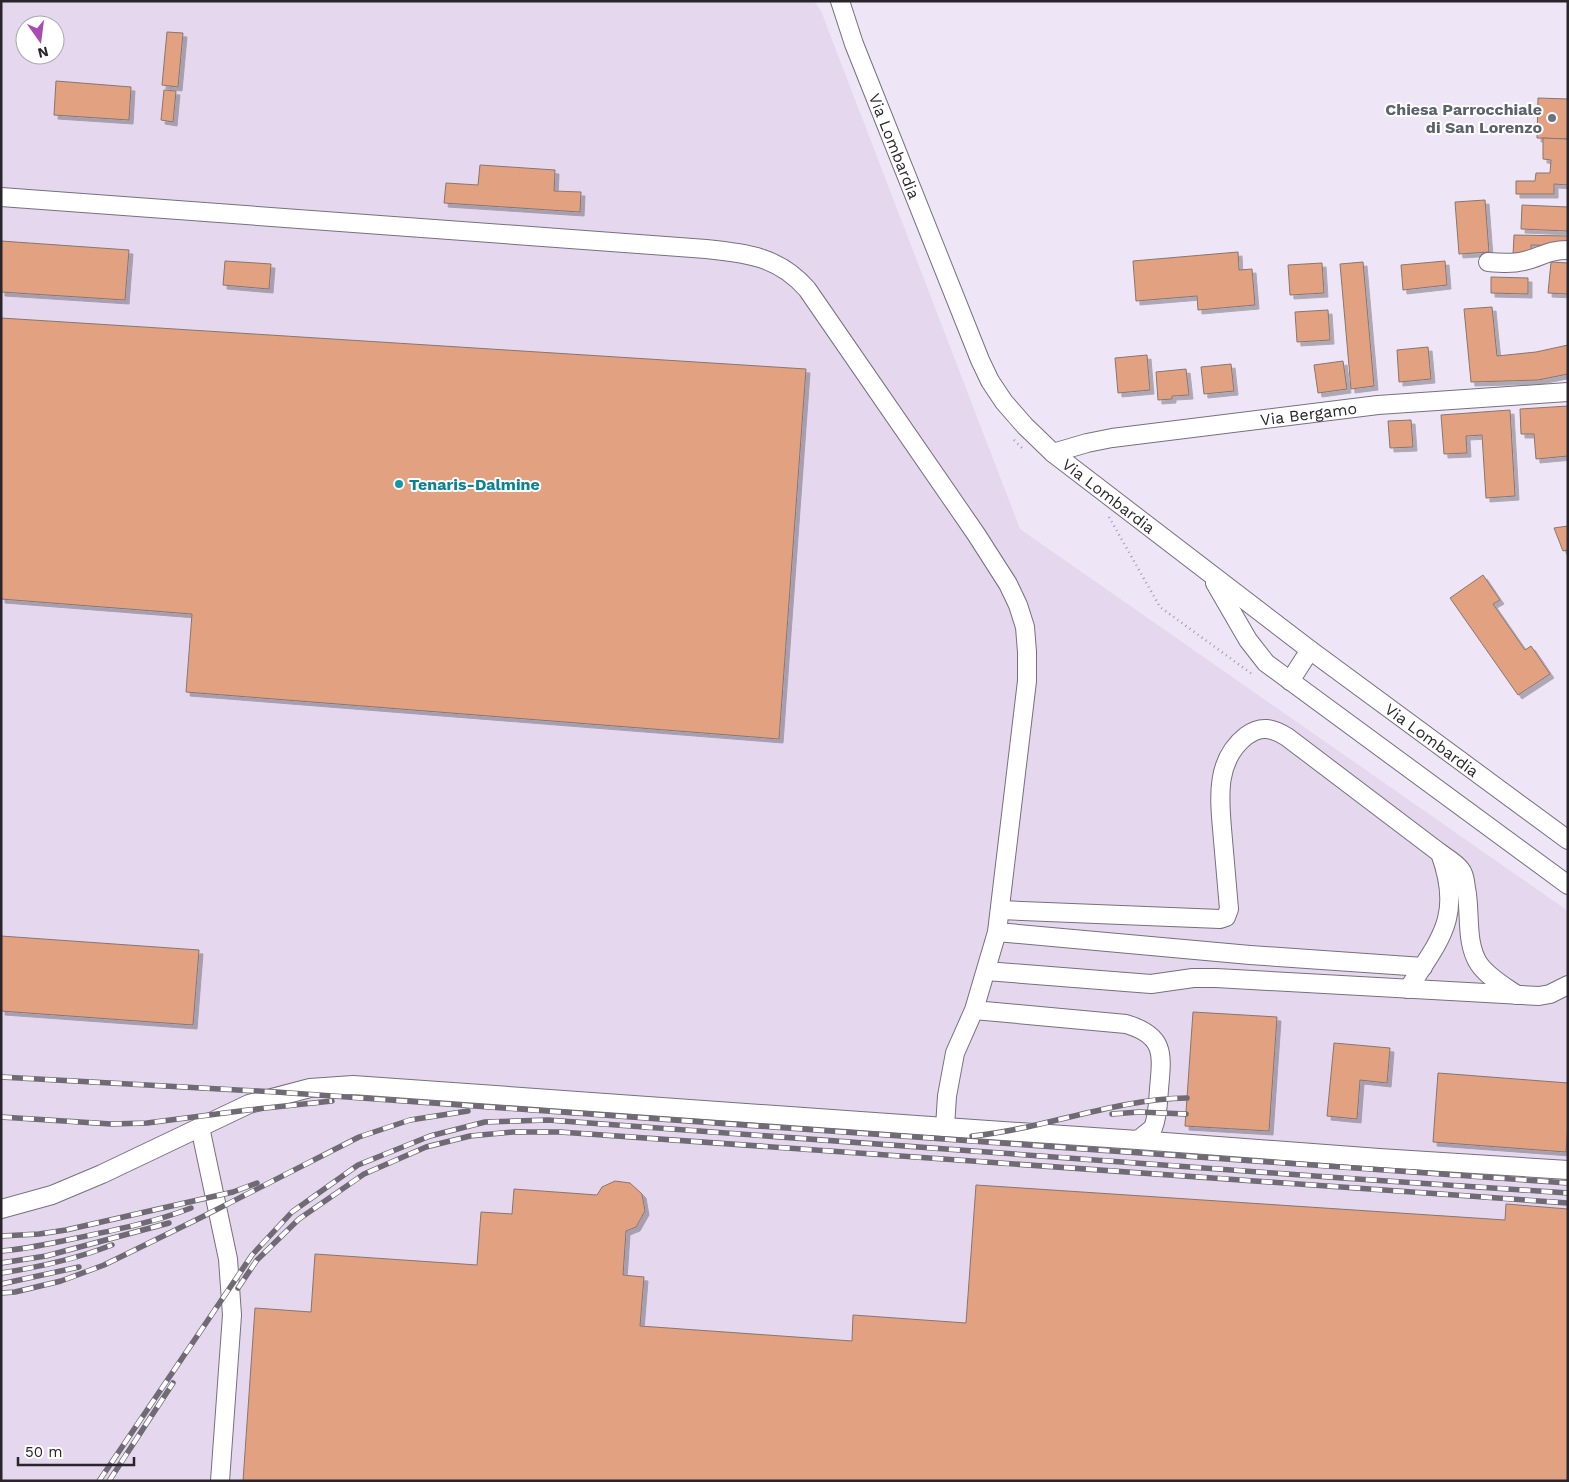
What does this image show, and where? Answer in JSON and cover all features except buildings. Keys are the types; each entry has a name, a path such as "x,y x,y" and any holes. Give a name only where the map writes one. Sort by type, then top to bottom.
{"street":[{"name":"Via Lombardia","path":"840,1 854,44 985,372 1014,414 1052,453 1310,650 1568,840"},
{"path":"1,197 706,249 765,259 788,270 807,288 976,534 1008,584 1020,612 1026,634 1027,670 997,932 974,1010 955,1053 947,1096 944,1127"},
{"path":"1488,262 1515,263 1548,252 1568,250"},
{"name":"Via Bergamo","path":"1052,453 1087,442 1112,438 1365,407 1568,392"},
{"path":"1212,576 1253,648 1266,663 1568,885"},
{"path":"1290,681 1310,650"},
{"path":"1000,910 1224,918 1228,914 1228,909 1220,782 1228,757 1241,741 1259,729 1272,729 1287,737 1460,869 1463,873 1468,896 1474,954 1479,963 1494,979 1518,995"},
{"path":"1408,989 1442,934 1450,907 1449,881 1440,853"},
{"path":"997,932 1250,954 1422,966"},
{"path":"986,971 1151,984 1207,978 1539,996 1550,994 1568,985"},
{"path":"974,1010 1126,1024 1150,1036 1158,1046 1162,1058 1157,1113 1153,1128 1138,1140"},
{"path":"1,1209 52,1195 102,1174 249,1104 310,1088 353,1085 1568,1170"},
{"path":"200,1127 228,1259 232,1315 220,1481"}],"path":[{"path":"1012,438 1025,450"},
{"path":"1105,513 1160,607 1254,675"}],"shaded area":[{"name":"Tenaris-Dalmine","path":"1,1 814,1 821,11 1020,529 1568,911 1568,1481 1,1481"}],"railway":[{"path":"1,1077 276,1092 1568,1183"},
{"path":"972,1136 1026,1127 1133,1103 1187,1098"},
{"path":"1,1117 111,1124 147,1123 332,1101"},
{"path":"1,1293 15,1292 61,1281 104,1265 359,1137 410,1120 468,1111"},
{"path":"1112,1114 1139,1112 1186,1114"},
{"path":"99,1481 252,1255 292,1212 358,1165 430,1136 485,1122 548,1120 1568,1193"},
{"path":"238,1288 257,1260 299,1219 364,1174 426,1147 470,1136 513,1132 560,1132 1568,1203"},
{"path":"1,1236 39,1234 66,1230 233,1192 257,1183"},
{"path":"1,1251 39,1246 120,1229 191,1208"},
{"path":"1,1263 46,1256 169,1223"},
{"path":"1,1273 58,1262 112,1245"},
{"path":"1,1284 79,1267"},
{"path":"109,1481 173,1383"}],"place":[{"name":"Chiesa Parrocchiale di San Lorenzo","path":"1552,118"},
{"name":"Tenaris-Dalmine","path":"399,484"}]}
